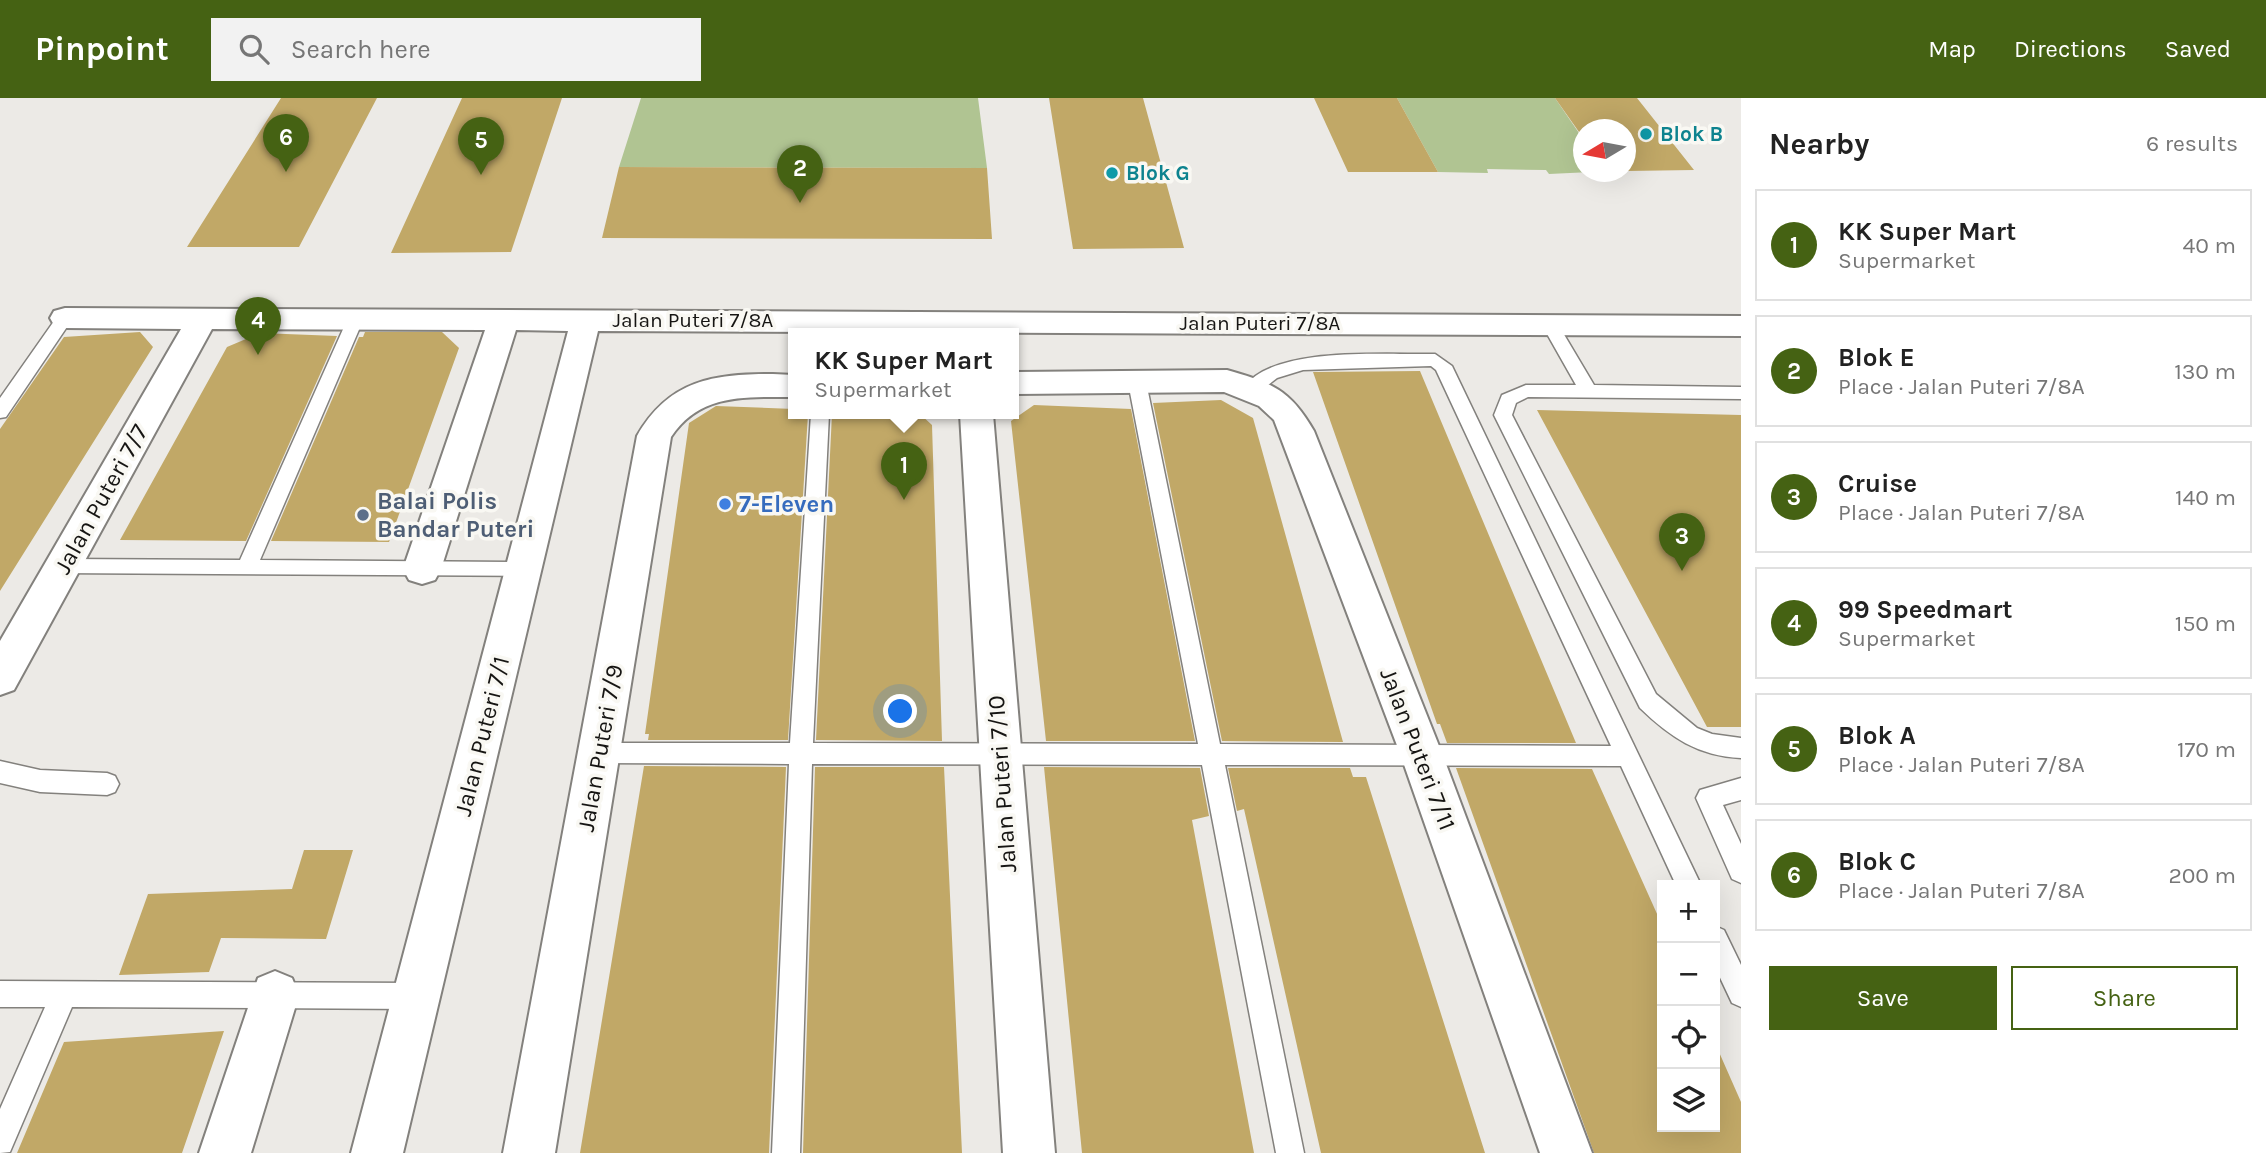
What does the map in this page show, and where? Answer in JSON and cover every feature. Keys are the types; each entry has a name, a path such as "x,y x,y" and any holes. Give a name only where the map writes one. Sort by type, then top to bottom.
{"street":[{"name":"Jalan Puteri 7/8A","path":"65,318 504,319 972,328 1741,326"},
{"name":"Jalan Puteri 7/7","path":"0,678 202,319"},
{"path":"422,569 504,319"},
{"name":"Jalan Puteri 7/1","path":"377,1153 586,320"},
{"path":"1019,383 1240,385"},
{"name":"Jalan Puteri 7/11","path":"1240,385 1271,398 1286,412 1297,431 1422,756 1566,1153"},
{"name":"Jalan Puteri 7/9","path":"528,1153 654,436 663,419 679,402 729,386 788,386"},
{"name":"Jalan Puteri 7/10","path":"976,419 1029,1153"},
{"path":"225,1153 275,995"}],"lane":[{"path":"0,412 65,318"},
{"path":"247,568 356,318"},
{"path":"1550,325 1589,392"},
{"path":"1240,385 1301,364 1435,360 1443,366 1687,880"},
{"path":"1137,382 1290,1153"},
{"path":"1741,393 1526,391 1508,399 1503,415 1648,701 1679,732 1716,748 1741,748"},
{"path":"786,1153 801,754 820,419"},
{"path":"63,567 523,570"},
{"path":"599,753 1628,756"},
{"path":"0,772 40,780 107,784"},
{"path":"1741,789 1708,798 1741,871"},
{"path":"1717,943 1741,995"},
{"path":"0,995 416,996"},
{"path":"0,1142 64,995"}],"green space":[{"path":"641,98 978,98 987,168 619,167"},
{"path":"1397,98 1555,98 1573,124 1573,173 1549,174 1546,170 1487,169 1488,173 1438,172"}],"building":[{"path":"281,98 377,98 299,247 187,247"},
{"path":"462,98 562,98 511,252 391,253"},
{"name":"Blok G","path":"1049,98 1143,98 1184,248 1073,249"},
{"path":"1314,98 1397,98 1438,172 1348,172"},
{"name":"Blok B","path":"1555,98 1637,98 1694,170 1636,171 1636,119 1573,119 1573,123"},
{"path":"619,167 987,168 992,239 602,238"},
{"path":"140,332 153,347 0,591 0,429 64,337"},
{"path":"365,332 442,332 459,348 389,542 271,541 359,337 363,337"},
{"path":"260,333 337,336 246,541 120,540 227,347"},
{"path":"1420,371 1576,743 1447,743 1440,724 1437,724 1313,372"},
{"path":"1221,400 1253,418 1343,742 1222,741 1153,403"},
{"path":"1034,405 1131,409 1195,741 1046,741 1011,421 1019,419 1019,415"},
{"path":"716,406 788,409 788,419 808,419 788,740 648,740 649,734 645,734 689,423"},
{"path":"1537,410 1741,415 1741,727 1707,727"},
{"path":"832,419 925,419 932,425 942,741 816,740"},
{"path":"644,766 786,767 769,1153 580,1153"},
{"path":"815,767 944,767 962,1153 803,1153"},
{"path":"1044,767 1200,768 1209,816 1192,820 1254,1153 1082,1153"},
{"path":"1228,768 1350,768 1353,777 1366,777 1485,1153 1321,1153 1244,809 1237,811"},
{"path":"1456,768 1592,769 1657,914 1657,1132 1720,1132 1720,1054 1741,1102 1741,1153 1594,1153"},
{"path":"304,850 353,850 326,939 221,938 209,972 119,975 148,894 292,889"},
{"path":"224,1031 182,1153 17,1153 64,1042"}],"place":[{"name":"Blok B","path":"1646,134"},
{"name":"Blok C","path":"286,172"},
{"name":"Blok G","path":"1112,173"},
{"name":"Blok A","path":"481,175"},
{"name":"Blok E","path":"800,203"},
{"name":"99 Speedmart","path":"258,355"},
{"name":"KK Super Mart","path":"904,500"},
{"name":"7-Eleven","path":"725,504"},
{"name":"Balai Polis Bandar Puteri","path":"363,515"},
{"name":"Cruise","path":"1682,571"}]}
